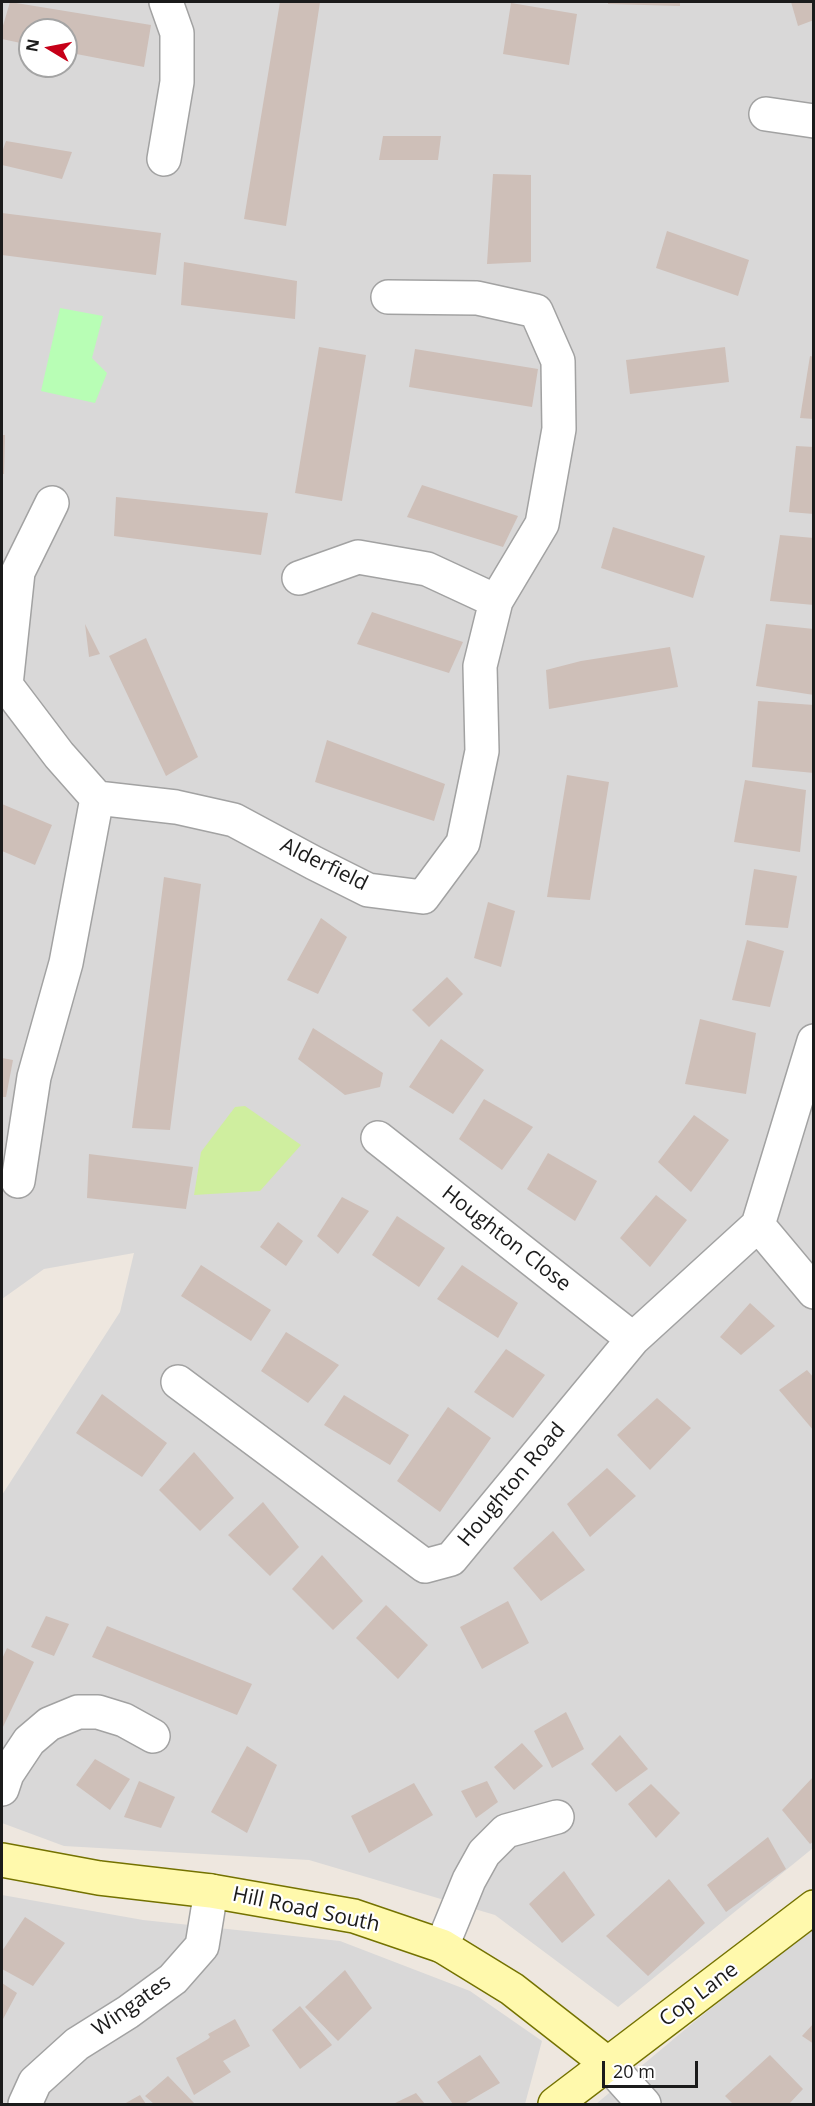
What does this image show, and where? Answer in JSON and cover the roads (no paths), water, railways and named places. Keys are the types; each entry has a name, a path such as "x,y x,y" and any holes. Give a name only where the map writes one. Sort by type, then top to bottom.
{"street":[{"path":"164,159 177,82 177,33 166,2"},
{"path":"766,114 813,121"},
{"name":"Alderfield","path":"97,798 176,807 234,820 368,890 423,897 464,843 482,752 480,666 496,601 542,524 559,429 558,361 536,311 477,298 388,297"},
{"path":"18,1181 34,1077 66,963 97,798 59,755 4,685 18,572 52,503"},
{"path":"299,578 358,557 427,569 496,601"},
{"path":"813,1041 758,1225 813,1292"},
{"name":"Houghton Close","path":"378,1138 633,1340"},
{"name":"Houghton Road","path":"178,1382 425,1566 451,1559 633,1340 758,1225"},
{"path":"2,1789 8,1774 29,1741 49,1724 78,1712 98,1712 124,1720 153,1736"},
{"path":"442,1946 469,1880 484,1854 506,1831 557,1816"},
{"name":"Hill Road South","path":"2,1860 99,1878 212,1891 354,1916 442,1946 512,1989 608,2064"},
{"name":"Wingates","path":"25,2104 35,2082 77,2044 128,2012 173,1979 202,1946 212,1891"},
{"name":"Cop Lane","path":"555,2104 811,1913"},
{"path":"608,2064 644,2104"}]}
